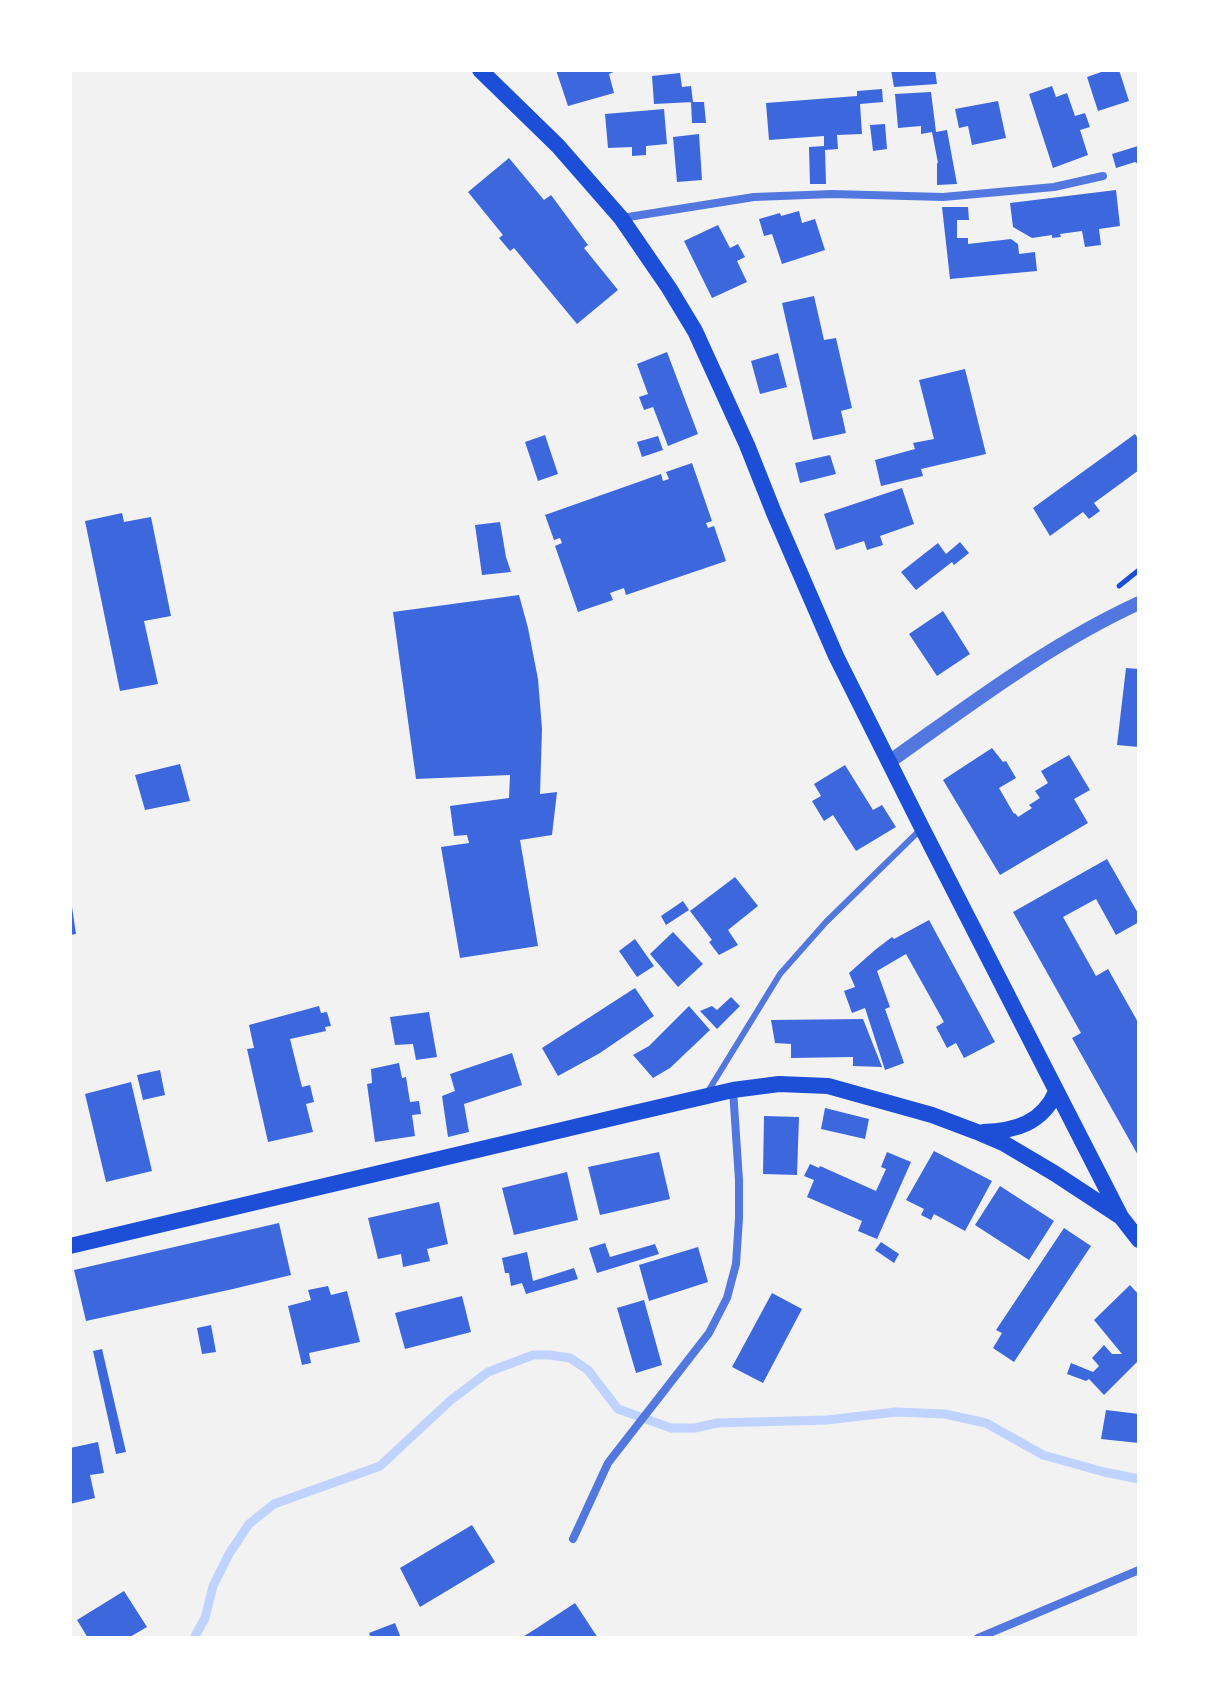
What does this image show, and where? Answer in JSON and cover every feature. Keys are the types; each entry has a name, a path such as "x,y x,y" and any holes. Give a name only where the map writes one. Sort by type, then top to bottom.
{"main road":[{"path":"480,70 558,146 621,218 695,331 836,656 1056,1092 1121,1217 1139,1240"},
{"path":"70,1246 705,1096 779,1084 828,1086 932,1115 977,1132 1005,1144 1121,1217"},
{"path":"977,1132 1018,1127 1036,1118 1045,1112 1056,1092"}],"street":[{"path":"621,218 754,197 833,194 943,197 1054,187 1103,176"},
{"path":"889,762 1043,654 1139,603"},
{"path":"573,1539 608,1463 709,1333 727,1298 736,1264 739,1218 733,1090"},
{"path":"978,1638 1139,1570"}],"lane":[{"path":"705,1096 780,974 826,922 922,828"}],"building":[{"path":"556,70 618,70 609,74 614,93 568,106"},
{"path":"891,70 935,70 937,84 894,87"},
{"path":"1107,70 1119,70 1129,101 1098,111 1087,77"},
{"path":"680,73 682,87 691,86 693,102 654,104 652,76"},
{"path":"1052,86 1056,97 1067,93 1075,116 1085,113 1090,127 1080,130 1088,155 1053,168 1029,94"},
{"path":"882,89 883,102 860,104 862,134 837,135 838,149 825,150 826,184 810,184 809,147 824,146 824,136 769,140 766,103 857,96 857,91"},
{"path":"931,92 936,132 947,130 957,184 937,185 938,163 932,132 921,134 921,126 898,128 895,94"},
{"path":"998,101 1006,138 972,145 968,126 959,128 955,109"},
{"path":"691,102 704,102 706,123 692,123"},
{"path":"664,109 667,144 646,146 646,155 632,156 632,147 608,148 605,114"},
{"path":"885,124 887,149 873,151 870,125"},
{"path":"699,134 702,180 677,182 673,137"},
{"path":"1138,146 1139,165 1135,162 1116,168 1112,154"},
{"path":"509,158 544,200 551,195 588,245 584,248 618,290 577,324 514,248 510,251 499,238 503,235 468,192"},
{"path":"1116,190 1120,226 1099,229 1101,245 1085,247 1082,231 1060,234 1061,237 1032,238 1013,227 1010,203"},
{"path":"942,207 968,207 969,220 957,220 957,238 968,238 968,244 1011,239 1018,244 1019,254 1035,252 1037,271 950,279"},
{"path":"799,211 802,223 815,219 825,250 782,264 772,234 764,236 759,219"},
{"path":"718,225 730,248 738,244 745,257 737,261 747,282 712,298 684,241"},
{"path":"814,296 824,340 836,338 852,408 841,411 846,433 813,440 782,303"},
{"path":"667,352 698,434 668,446 653,407 644,410 639,397 648,394 637,364"},
{"path":"778,353 787,387 760,394 751,361"},
{"path":"965,369 986,454 921,469 923,476 881,486 875,460 915,449 913,443 934,439 919,380"},
{"path":"1135,434 1139,440 1139,470 1094,503 1100,511 1089,519 1083,512 1050,536 1033,508"},
{"path":"545,435 558,474 538,481 525,442"},
{"path":"658,436 663,450 642,457 637,442"},
{"path":"830,455 836,474 800,483 795,463"},
{"path":"692,463 712,521 706,523 708,528 714,526 726,561 626,595 624,588 610,593 613,600 578,612 555,546 562,543 560,538 554,540 545,515 661,474 663,481 669,479 666,472"},
{"path":"902,488 914,524 880,536 883,545 867,550 864,541 836,550 824,514"},
{"path":"122,513 124,522 151,517 171,616 144,621 158,684 120,691 85,521"},
{"path":"500,522 511,572 482,575 475,525"},
{"path":"960,542 969,553 916,590 901,572 938,543 946,554"},
{"path":"519,595 538,679 542,729 540,794 557,792 552,835 520,840 538,946 460,958 441,847 469,843 467,835 454,836 450,806 509,798 510,775 416,779 393,612"},
{"path":"943,611 970,654 937,676 909,634"},
{"path":"1126,668 1139,669 1139,747 1117,745"},
{"path":"992,748 1003,762 1006,761 1016,778 999,788 1018,817 1032,808 1029,805 1040,798 1035,791 1048,783 1041,771 1069,755 1090,790 1074,799 1088,823 1000,875 943,780"},
{"path":"180,764 190,801 145,810 135,775"},
{"path":"845,765 873,810 882,805 896,827 856,851 833,815 824,821 812,801 821,796 814,784"},
{"path":"1107,859 1139,915 1139,922 1116,935 1096,899 1063,917 1096,976 1108,969 1139,1024 1139,1157 1072,1038 1081,1033 1013,912"},
{"path":"735,877 758,906 728,930 738,945 719,955 709,942 712,940 690,911"},
{"path":"683,901 689,910 666,925 661,916"},
{"path":"70,907 76,934 70,935"},
{"path":"929,920 995,1042 964,1058 956,1043 947,1048 936,1027 944,1022 906,954 877,971 890,1007 885,1009 904,1063 885,1070 865,1008 852,1013 844,991 855,987 849,973 892,937 894,939"},
{"path":"673,932 703,964 678,987 650,954"},
{"path":"635,939 654,966 637,977 619,951"},
{"path":"635,988 654,1016 600,1053 558,1076 542,1048"},
{"path":"731,997 740,1006 717,1029 700,1011 712,1006 717,1010"},
{"path":"319,1006 321,1013 327,1012 331,1026 325,1027 326,1031 290,1039 302,1087 310,1085 314,1102 306,1104 313,1132 268,1142 247,1049 254,1048 249,1025"},
{"path":"689,1006 710,1030 670,1068 653,1078 633,1055 649,1046"},
{"path":"429,1012 437,1057 416,1060 413,1044 395,1045 390,1017"},
{"path":"863,1019 882,1067 853,1066 853,1057 791,1058 791,1044 775,1043 771,1020"},
{"path":"512,1053 522,1085 464,1104 469,1132 448,1137 442,1096 455,1091 450,1074"},
{"path":"399,1063 402,1078 406,1077 410,1102 419,1101 421,1114 412,1115 415,1136 375,1142 367,1084 372,1083 371,1069"},
{"path":"160,1070 165,1095 143,1100 137,1075"},
{"path":"131,1082 152,1171 106,1182 85,1094"},
{"path":"825,1108 869,1119 865,1139 821,1129"},
{"path":"764,1116 799,1117 797,1175 763,1174"},
{"path":"934,1151 992,1181 965,1231 934,1214 931,1220 921,1215 924,1209 906,1200"},
{"path":"659,1152 670,1199 600,1215 588,1167"},
{"path":"887,1152 911,1162 877,1239 858,1231 862,1221 807,1197 814,1180 804,1176 810,1164 876,1191 886,1169 881,1167"},
{"path":"567,1172 578,1220 514,1235 502,1188"},
{"path":"1000,1186 1054,1221 1029,1260 975,1225"},
{"path":"439,1202 448,1244 427,1249 430,1261 403,1267 401,1254 378,1259 368,1218"},
{"path":"279,1223 291,1275 86,1321 74,1270"},
{"path":"1064,1228 1091,1246 1014,1362 993,1348 1002,1333 996,1330"},
{"path":"881,1242 899,1254 894,1263 875,1250"},
{"path":"605,1243 610,1257 655,1244 659,1254 597,1273 589,1248"},
{"path":"698,1247 708,1282 649,1301 639,1265"},
{"path":"527,1252 533,1281 574,1268 578,1279 526,1294 522,1283 511,1286 502,1258"},
{"path":"1130,1285 1139,1295 1139,1360 1104,1395 1089,1379 1086,1381 1067,1374 1071,1363 1093,1372 1099,1366 1092,1358 1104,1345 1112,1354 1122,1354 1094,1320"},
{"path":"328,1286 331,1295 347,1291 360,1342 309,1353 311,1363 302,1365 288,1306 311,1300 308,1290"},
{"path":"772,1293 802,1309 763,1383 732,1367"},
{"path":"462,1296 471,1332 405,1349 395,1313"},
{"path":"644,1300 662,1365 636,1373 617,1308"},
{"path":"211,1325 216,1352 202,1354 197,1328"},
{"path":"102,1349 126,1452 116,1454 93,1351"},
{"path":"1106,1410 1139,1414 1139,1443 1101,1439"},
{"path":"98,1442 104,1473 90,1475 95,1498 70,1504 70,1448"},
{"path":"472,1525 495,1562 420,1607 400,1568"},
{"path":"124,1591 147,1627 128,1638 88,1638 77,1620"},
{"path":"575,1603 598,1638 521,1638 537,1628"},
{"path":"395,1623 401,1638 371,1638 369,1633"}],"waterway":[{"path":"194,1638 205,1618 213,1586 249,1524 274,1504 380,1466 451,1400 488,1372 533,1355 570,1358 588,1370 618,1409 671,1428 695,1428 717,1423 827,1420 896,1412 945,1414 986,1423 1043,1455 1139,1479"}]}
